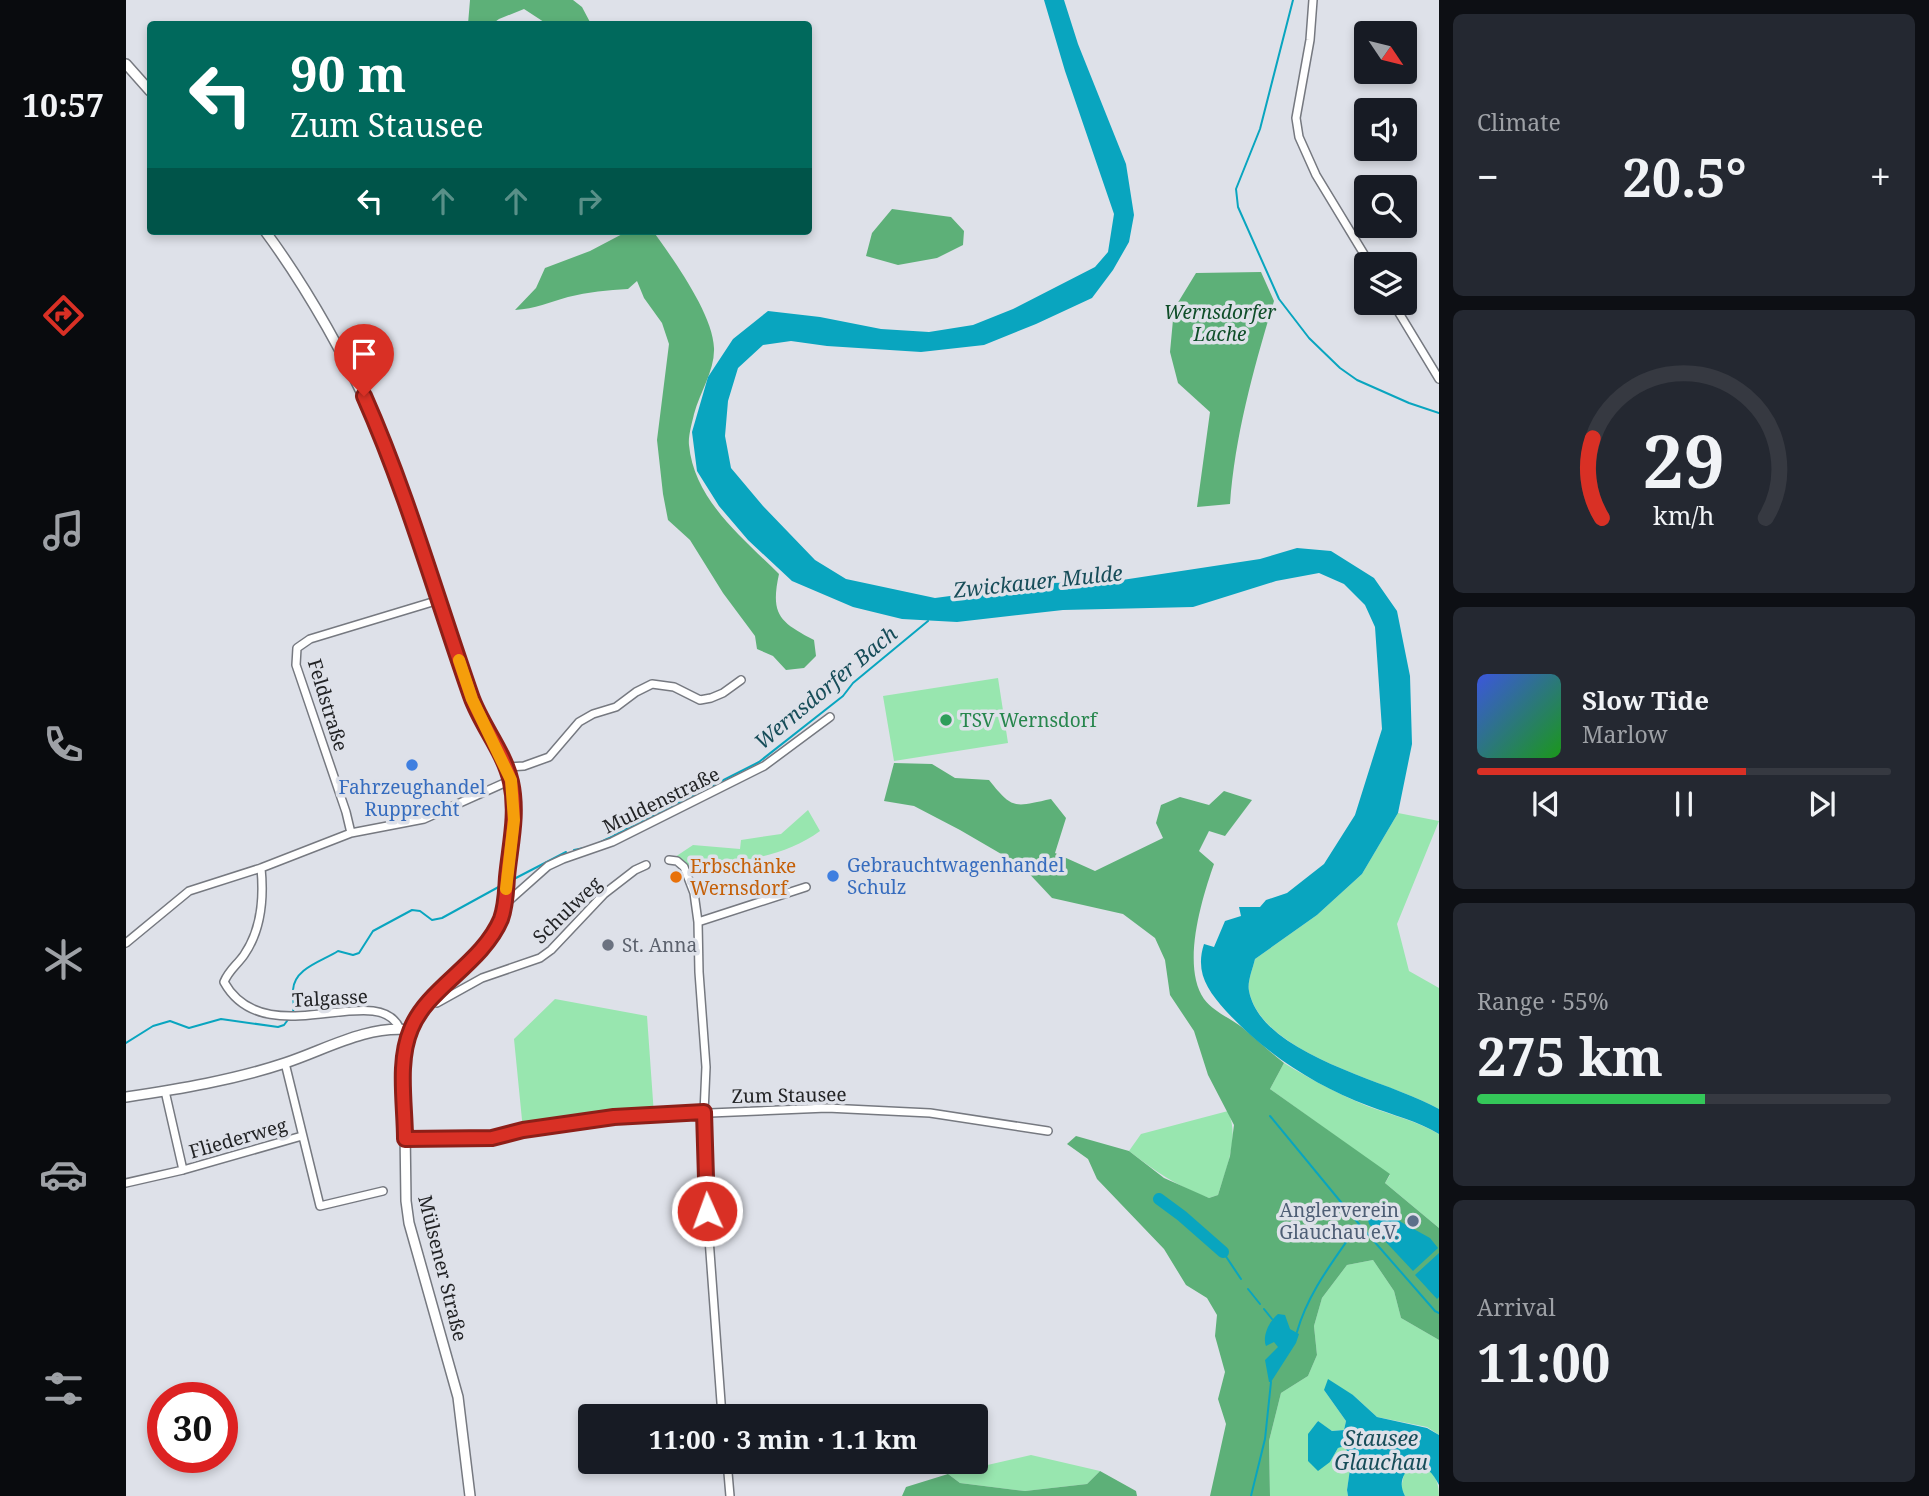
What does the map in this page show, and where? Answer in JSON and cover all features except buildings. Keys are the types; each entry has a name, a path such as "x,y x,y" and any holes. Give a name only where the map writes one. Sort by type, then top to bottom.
{"street":[{"path":"1313,0 1310,40 1298,96 1299,136 1315,175 1363,252"},
{"path":"126,64 147,88"},
{"name":"Mülsener Straße","path":"268,235 321,320 364,396 379,430 472,699 511,780 514,820 505,905 500,920 464,970 429,1001 405,1030 406,1201 409,1223 458,1397 470,1496"},
{"path":"1400,315 1439,379"},
{"name":"Feldstraße","path":"351,833 296,665 297,649 310,639 439,600"},
{"path":"506,767 524,766 549,757 579,722 593,714 616,707 652,684 674,687 699,700 723,693 741,680"},
{"name":"Muldenstraße","path":"505,905 548,866 612,842 764,766 830,717"},
{"path":"126,943 189,891 261,868 351,833 424,819 511,780"},
{"path":"669,860 677,861 684,867 694,893 698,922 706,1066 704,1112 707,1211 721,1404"},
{"name":"Schulweg","path":"429,1001 436,1003 482,978 540,958 551,950 604,894 635,870 646,865"},
{"name":"Talgasse","path":"261,868 264,895 262,910 244,955 228,972 225,982 231,994 253,1010 272,1016 376,1011 391,1016 405,1030"},
{"path":"698,922 806,887"},
{"path":"126,1097 227,1079 285,1063 368,1033 405,1030"},
{"name":"Fliederweg","path":"285,1063 320,1206 383,1191"},
{"name":"Fliederweg","path":"165,1091 183,1170"},
{"name":"Zum Stausee","path":"405,1139 492,1138 523,1130 614,1117 827,1108 930,1112 1048,1131"},
{"name":"Fliederweg","path":"126,1184 302,1136"},
{"path":"728,1474 730,1496"}],"green space":[{"path":"470,0 573,0 582,7 589,21 542,21 524,9 496,21 468,21"},
{"path":"892,209 951,217 964,231 963,245 937,258 898,265 866,256 872,233"},
{"path":"620,235 656,235 700,303 712,334 714,356 690,430 689,445 693,465 700,483 722,517 779,574 776,599 780,616 793,628 814,640 816,656 804,668 786,670 773,656 757,649 755,636 723,593 690,540 668,520 657,440 669,344 662,323 644,298 637,281 628,289 583,294 515,310 536,288 545,268 590,251"},
{"name":"Wernsdorfer Lache","path":"1261,272 1274,301 1241,427 1230,504 1197,507 1210,412 1178,383 1170,352 1174,309 1196,273"},
{"name":"TSV Wernsdorf","path":"998,678 1008,743 894,761 883,696"},
{"path":"894,763 932,764 955,778 989,780 1004,797 1015,804 1051,799 1066,818 1055,853 1095,871 1163,838 1156,823 1161,805 1180,797 1209,805 1224,791 1252,800 1225,836 1209,831 1199,851 1214,864 1196,932 1194,969 1197,985 1212,1008 1243,1028 1284,1063 1270,1089 1390,1174 1385,1183 1439,1228 1439,1340 1401,1318 1394,1291 1373,1260 1347,1265 1322,1298 1314,1326 1317,1355 1308,1376 1281,1393 1269,1441 1270,1496 1210,1496 1226,1424 1218,1399 1225,1372 1215,1336 1217,1315 1207,1298 1186,1285 1164,1249 1097,1179 1088,1159 1067,1144 1076,1136 1129,1151 1164,1178 1209,1198 1218,1195 1230,1156 1234,1125 1208,1075 1194,1031 1170,995 1165,960 1155,938 1123,914 1052,898 1022,866 960,830 914,806 884,801"},
{"path":"808,810 820,831 779,852 733,862 732,859 728,860 728,863 704,860 703,865 686,868 682,861 675,857 693,845 740,849 741,840 781,834"},
{"path":"1398,813 1439,821 1397,924 1409,971 1439,988 1439,1109 1330,1064 1302,1049 1277,1033 1259,1014 1249,991 1249,979 1255,959 1317,915 1362,874"},
{"path":"555,999 647,1016 654,1115 523,1130 514,1039"},
{"path":"1284,1063 1345,1096 1439,1134 1439,1228 1385,1183 1390,1175 1270,1089"},
{"path":"1228,1111 1233,1132 1232,1142 1218,1195 1209,1198 1187,1189 1129,1151 1141,1134"},
{"path":"1373,1260 1394,1291 1401,1318 1439,1340 1439,1435 1427,1427 1377,1417 1353,1395 1324,1390 1346,1421 1344,1430 1332,1431 1317,1421 1330,1462 1338,1448 1345,1446 1351,1462 1348,1496 1270,1496 1269,1441 1281,1393 1308,1376 1317,1355 1314,1326 1322,1298 1347,1265"},
{"path":"1031,1455 1100,1471 1087,1484 1025,1491 960,1483 948,1474 988,1474 988,1465"},
{"path":"1412,1464 1424,1467 1433,1474 1439,1496 1405,1496 1401,1488 1404,1474"},
{"path":"1100,1471 1136,1491 1137,1496 902,1496 906,1487 948,1474 960,1483 1025,1491 1087,1484"}],"water":[{"path":"1044,0 1064,0 1078,44 1126,164 1134,215 1129,242 1113,270 1092,298 984,345 921,352 791,341 763,345 738,368 728,401 725,436 731,468 815,560 846,579 935,598 1048,583 1109,582 1260,559 1297,548 1331,551 1374,578 1397,611 1410,676 1412,744 1398,813 1362,874 1317,915 1255,959 1249,979 1249,991 1259,1014 1277,1033 1301,1049 1330,1064 1439,1109 1439,1134 1349,1098 1292,1067 1241,1027 1213,996 1202,972 1204,944 1214,947 1225,921 1241,916 1239,907 1260,907 1266,900 1287,893 1324,864 1355,815 1382,729 1375,627 1365,605 1344,584 1319,573 1276,581 1193,607 1063,610 957,622 902,619 853,607 792,581 748,540 719,506 697,471 692,432 708,377 733,339 768,311 820,317 881,329 929,332 973,325 1013,309 1095,267 1108,252 1114,214 1065,71"},
{"path":"1377,1205 1386,1206 1401,1222 1430,1238 1438,1248 1413,1271 1369,1224 1367,1215"},
{"path":"1439,1253 1439,1297 1437,1299 1415,1275"},
{"path":"1278,1314 1285,1315 1290,1329 1299,1334 1296,1343 1269,1382 1265,1360 1278,1347 1274,1342 1266,1346 1265,1338 1269,1325"},
{"name":"Stausee Glauchau","path":"1328,1379 1353,1395 1377,1417 1427,1428 1439,1435 1439,1485 1428,1470 1412,1464 1402,1479 1405,1496 1348,1496 1351,1462 1345,1446 1338,1448 1330,1462 1318,1471 1308,1461 1308,1434 1318,1421 1332,1431 1344,1430 1346,1421 1324,1390"}],"waterway":[{"path":"1293,0 1260,129 1236,189 1238,207 1279,299 1309,338 1340,368 1357,380 1439,413"},
{"name":"Wernsdorfer Bach","path":"599,843 759,762 843,696 853,683 928,621"},
{"name":"Wernsdorfer Bach","path":"574,850 584,848"},
{"name":"Wernsdorfer Bach","path":"512,880 566,852"},
{"name":"Wernsdorfer Bach","path":"293,1012 295,982 310,966 338,951 353,955 359,953 373,931 412,910 420,911 432,920 442,918 504,884"},
{"name":"Wernsdorfer Bach","path":"126,1043 153,1026 170,1021 189,1028 221,1019 278,1027 284,1025 290,1017"},
{"path":"1270,1116 1359,1224 1439,1313"},
{"path":"1159,1199 1223,1252"},
{"path":"1297,1332 1315,1290 1358,1225"},
{"path":"1223,1252 1241,1279"},
{"path":"1248,1289 1260,1304"},
{"path":"1264,1309 1272,1319"},
{"path":"1251,1496 1265,1439 1271,1382"}],"slow traffic":[{"path":"459,660 472,699 511,780 514,820 506,889"}],"place":[{"name":"TSV Wernsdorf","path":"946,720"},
{"name":"Fahrzeughandel Rupprecht","path":"412,765"},
{"name":"Gebrauchtwagenhandel Schulz","path":"833,876"},
{"name":"Erbschänke Wernsdorf","path":"676,877"},
{"name":"St. Anna","path":"608,945"},
{"name":"Anglerverein Glauchau e.V.","path":"1413,1221"}],"route":[{"path":"364,396 403,497 472,699 506,767 514,798 505,905 500,920 464,970 429,1001 410,1030 404,1058 405,1139 492,1138 523,1130 614,1117 704,1112 707,1211"}],"water label":[{"name":"Zwickauer Mulde","path":"1038,582"}]}
